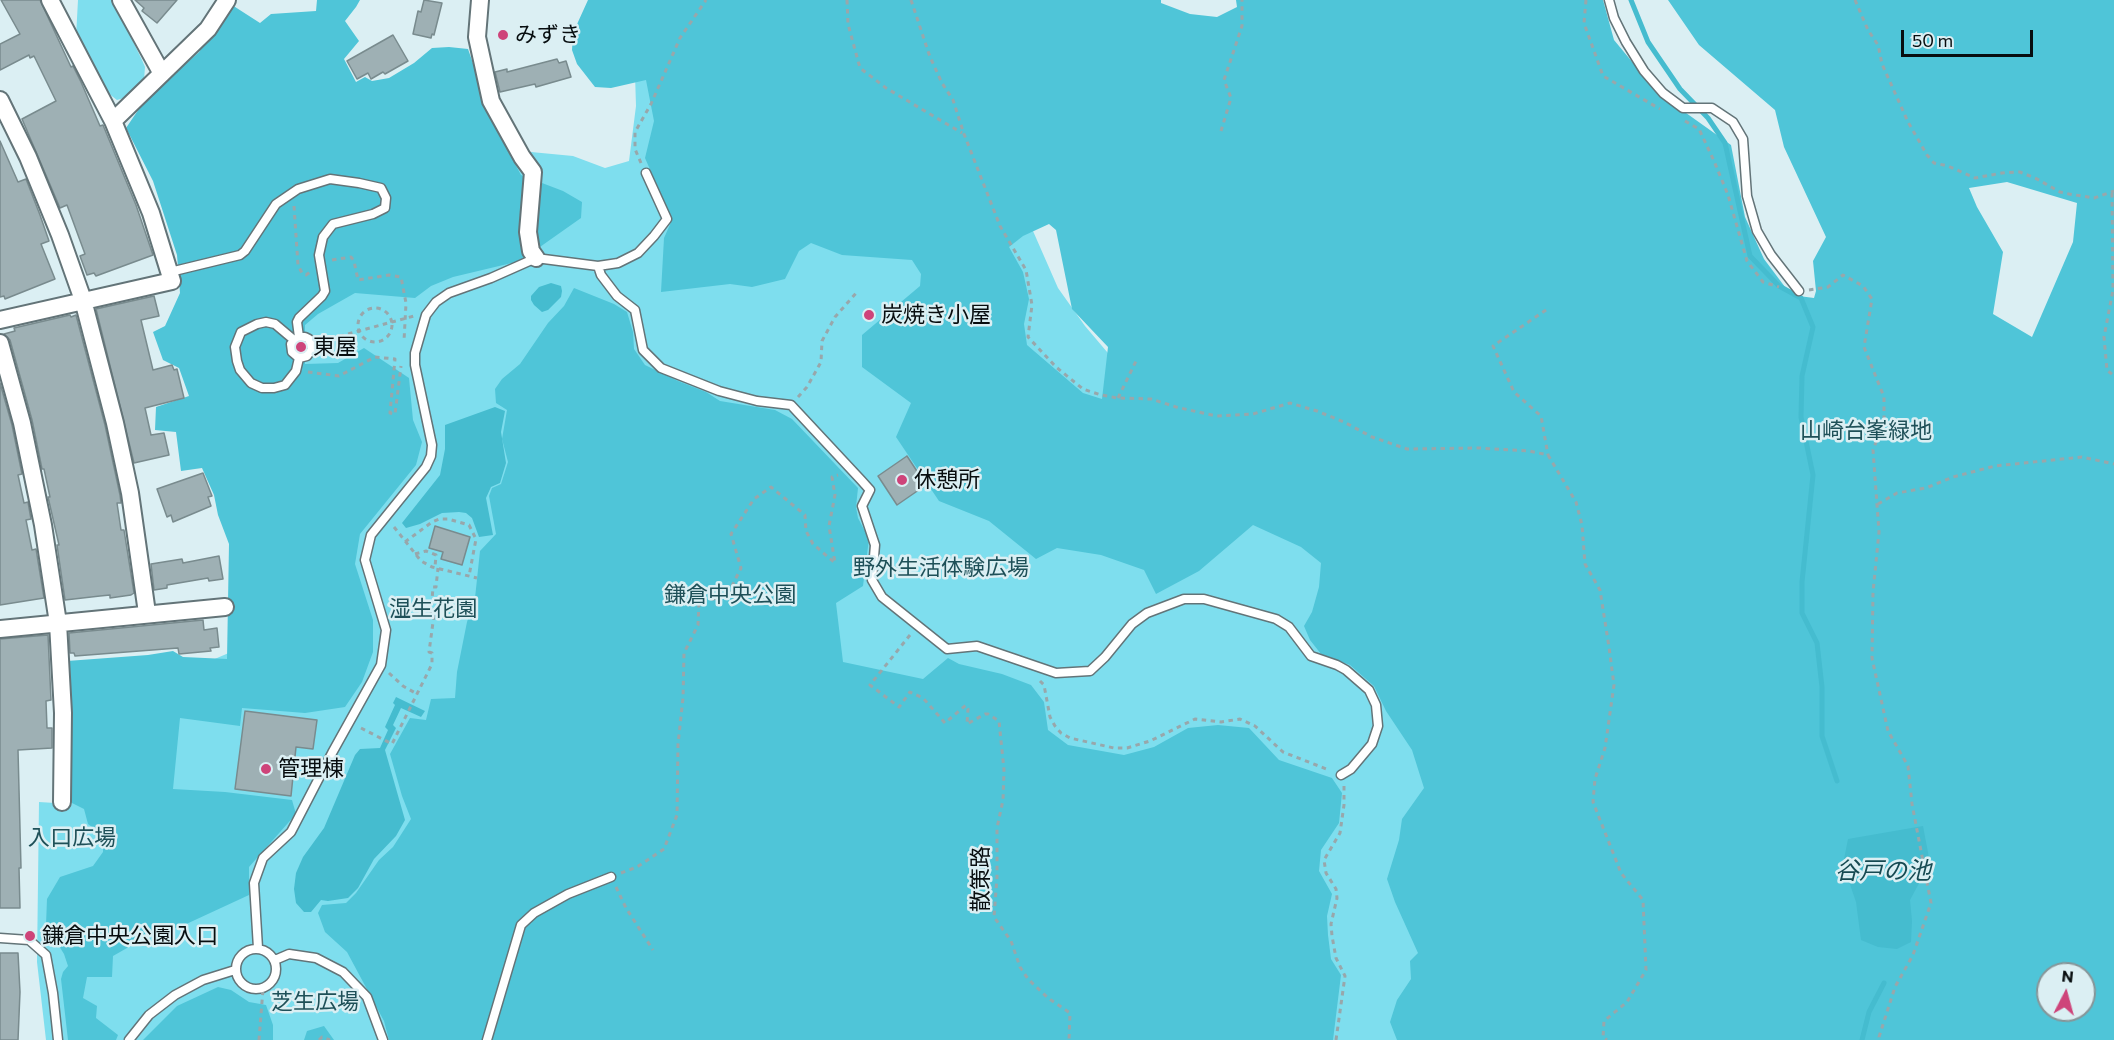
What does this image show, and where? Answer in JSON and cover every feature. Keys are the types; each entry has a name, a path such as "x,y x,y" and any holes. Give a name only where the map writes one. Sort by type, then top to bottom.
{"street":[{"path":"0,320 172,281 151,213 113,121 50,0"},
{"path":"121,0 161,72"},
{"path":"113,121 161,72 208,29 227,0"},
{"path":"480,0 477,37 491,101 532,172 528,232 531,251 536,258"},
{"path":"0,100 28,157 60,235 83,300 107,390 130,493 147,613"},
{"path":"0,343 22,423 43,525 58,623 63,713 62,802"},
{"path":"0,629 225,607"}],"lane":[{"path":"1609,0 1614,18 1626,42 1644,71 1664,93 1683,108 1712,108 1733,122 1743,140 1747,196 1757,231 1771,255 1799,291"},
{"path":"258,948 254,883 263,858 291,832 381,665 386,630 365,560 371,535 426,467 431,456 432,445 415,364 415,353 426,315 436,302 450,293 536,258 598,266 618,263 638,253 667,219 646,173"},
{"path":"170,272 240,255 276,204 294,192 330,179 381,189 386,198 385,208 373,214 333,224 323,237 318,255 325,291 299,318 297,338 291,344 292,352 299,358 304,358 311,353 312,344 309,339 297,338 282,328 266,322 256,324 241,332 235,347 240,370 251,383 262,388 285,385 296,371 299,358"},
{"path":"598,266 601,275 617,296 635,310 643,350 661,368 719,391 757,401 791,405 870,490 862,506 875,545 872,580 882,597 948,649 977,646 1056,673 1090,671 1105,657 1132,624 1147,613 1184,599 1204,599 1276,619 1289,627 1311,656 1346,670 1369,690 1376,705 1378,726 1372,744 1351,769 1341,776"},
{"path":"487,1040 520,925 534,913 568,894 611,877"},
{"path":"0,938 29,940 46,956 58,1040"},
{"path":"258,948 268,952 275,960 274,980 256,990 244,986 235,970 239,957 251,949 258,948"},
{"path":"275,960 289,954 316,958 343,972 367,997 383,1040"},
{"path":"129,1040 149,1015 175,995 203,980 235,970"}],"path":[{"path":"646,173 635,149 635,132 651,104 680,38 706,0"},
{"path":"847,0 850,33 860,68 886,88 964,134"},
{"path":"911,0 930,57 953,100 1000,226 1026,270 1032,305 1028,337 1056,367 1083,389 1118,398 1151,399 1216,416 1253,414 1290,403 1326,415 1372,437 1407,449 1479,448 1529,451 1548,456"},
{"path":"1221,131 1231,98 1224,80 1242,26 1242,0"},
{"path":"1586,0 1584,23 1603,76 1668,113"},
{"path":"1855,0 1868,30 1878,45 1882,64 1908,122 1934,163 1948,166 1975,178 2020,172 2060,192 2069,194 2094,198 2113,192 2113,290 2104,337 2107,370 2114,376"},
{"path":"1679,118 1699,129 1728,195 1747,261 1763,282 1791,291 1799,291 1828,286 1843,275 1863,286 1872,299 1864,347 1884,397 1884,421 1873,450 1879,532 1874,564 1872,658 1888,730 1908,766 1912,804 1931,903 1913,955 1895,987 1880,1040"},
{"path":"294,192 298,265 302,273 306,275 319,261"},
{"path":"334,259 351,257 358,280 389,275 401,277 406,303 403,345"},
{"path":"791,405 807,387 821,362 822,341 835,317 857,292"},
{"path":"380,308 387,312 392,320 391,334 386,340 370,342 364,339 359,330 360,316 368,309 380,308"},
{"path":"1546,310 1493,346 1514,392 1540,416 1548,456 1576,502 1582,525 1585,564 1600,590 1614,685 1605,748 1595,779 1593,802 1621,873 1643,900 1646,970 1627,1002 1604,1021 1604,1037 1607,1040"},
{"path":"312,344 392,320 426,315"},
{"path":"296,371 339,376 375,357 395,359 390,413 395,414 401,364"},
{"path":"1118,398 1137,359"},
{"path":"1878,504 1897,493 1926,488 1953,477 1995,466 2082,457 2114,464"},
{"path":"653,950 626,908 611,877 637,867 664,849 677,815 678,744 683,698 684,653 698,625 699,602 727,596 741,568 730,534 754,499 771,487 804,515 806,531 813,544 835,563 829,526 835,495 832,477 851,470"},
{"path":"386,516 421,561 437,568 477,578"},
{"path":"405,543 439,519 469,525 476,539 469,576"},
{"path":"350,722 392,744 432,664 432,653 429,652 434,615 430,615 433,587 436,587 436,555 426,551 415,554"},
{"name":"散策路","path":"916,626 870,685 899,707 910,692 923,698 945,723 966,705 967,724 988,714 999,721 1004,770 1003,800 997,828 994,917 1011,941 1020,967 1028,979 1048,998 1070,1012 1069,1040"},
{"path":"381,665 403,686 417,694"},
{"path":"1039,681 1044,685 1050,717 1055,726 1071,738 1114,748 1127,748 1150,741 1195,719 1221,722 1240,719 1255,726 1283,752 1341,776 1345,792 1340,833 1323,860 1326,873 1336,889 1331,924 1332,936 1336,958 1345,976 1336,1040"},
{"path":"259,1040 262,988"},
{"path":"319,1040 322,1036 330,1040"}],"green space":[{"path":"78,0 113,0 142,60 145,67 144,80 124,98 117,100 104,90 76,37"},
{"path":"317,0 360,0 345,21 359,41 344,59 356,82 365,77 372,81 389,78 414,63 432,48 468,49 496,129 521,175 563,191 582,202 581,218 520,261 453,277 431,286 415,298 355,293 318,314 305,325 305,364 338,363 364,348 409,378 413,420 422,442 416,465 360,534 355,564 373,620 373,652 362,682 345,707 305,713 242,708 240,726 180,718 173,789 292,800 296,814 249,867 249,895 182,926 148,936 113,956 112,977 87,977 83,998 97,1006 96,1018 118,1035 116,1040 68,1040 61,979 68,966 64,954 46,925 47,899 60,877 93,866 103,852 103,835 88,824 84,809 72,803 67,661 173,651 183,657 227,659 229,544 218,515 214,495 202,468 181,471 176,432 155,430 156,407 189,396 179,368 163,360 153,332 165,326 180,293 177,255 153,181 126,128 145,100 199,52 208,38 220,27 232,5 260,23 271,14 316,11"},
{"name":"山崎台峯緑地","path":"588,0 1161,0 1161,3 1190,14 1217,17 1237,7 1236,0 1603,0 1614,40 1658,93 1731,145 1745,217 1764,259 1791,295 1814,298 1816,291 1813,261 1826,237 1784,147 1775,110 1699,45 1668,0 2114,0 2114,1040 1397,1040 1390,1022 1397,1000 1411,979 1410,961 1418,953 1387,879 1399,840 1402,819 1424,788 1412,750 1386,711 1374,686 1350,665 1321,654 1310,640 1304,626 1312,612 1319,587 1321,563 1301,547 1253,525 1199,571 1156,594 1144,570 1101,555 1057,548 1036,559 989,521 939,501 896,437 911,403 862,367 862,335 920,286 921,274 912,260 842,255 811,243 799,251 785,279 752,287 730,284 661,292 664,238 672,220 645,158 654,121 646,80 611,88 595,87 577,64 572,50 573,33","holes":["2007,182 2077,203 2073,242 2032,337 1993,314 2003,252 1977,207 1969,188","1049,224 1056,230 1072,309 1108,347 1102,399 1083,393 1027,345 1024,324 1029,299 1023,272 1009,247 1023,236"]},
{"name":"鎌倉中央公園","path":"634,42 1033,231 1058,288 1085,326 1113,359 1275,379 1667,1040 46,1040 37,962 39,802 55,803 68,769 203,664 238,649 252,634 211,394 508,158 531,152 573,156 605,168 629,161 636,106"},
{"path":"574,288 614,304 627,312 633,332 634,349 645,365 706,392 720,401 775,410 792,419 858,488 856,507 858,518 869,539 863,586 836,603 843,662 923,679 948,658 959,664 1002,674 1031,685 1044,702 1048,730 1068,745 1124,755 1154,747 1188,728 1218,725 1249,728 1279,760 1332,778 1342,793 1339,823 1321,850 1319,871 1332,894 1327,916 1328,935 1331,959 1341,975 1333,1040 389,1040 384,1021 347,952 325,932 318,913 322,905 346,903 356,893 379,860 393,847 411,819 390,754 410,718 426,720 431,699 455,698 457,672 467,622 475,598 480,551 496,534 489,496 492,488 501,484 508,462 502,439 507,410 496,403 495,389 502,379 520,364 548,323 564,306"},
{"path":"218,987 231,990 249,1002 266,1005 273,1025 273,1040 143,1040 177,1006"},
{"path":"324,1026 334,1040 304,1040 307,1031"}],"water":[{"path":"551,283 561,286 561,297 548,310 542,312 534,305 531,296 539,287"},
{"path":"495,407 505,411 501,432 506,463 500,483 491,487 486,498 493,535 479,537 472,518 466,513 459,512 442,513 406,528 402,523 440,475 445,449 445,425"},
{"path":"396,697 425,711 421,717 401,708 393,725 396,728 385,750 405,820 396,836 374,859 358,888 348,898 321,900 311,912 304,912 296,903 294,889 296,873 303,857 324,828 355,755 360,749 380,748 388,730 385,727 395,705 393,703"},
{"name":"谷戸の池","path":"1923,826 1930,863 1910,900 1911,942 1897,949 1878,947 1861,940 1856,902 1843,864 1848,839"}],"building":[{"path":"1,0 40,0 100,126 103,125 136,205 153,255 96,276 94,273 87,275 80,256 85,254 67,205 60,208 22,119 56,101 34,56 30,58 29,55 0,70 0,44 20,34"},
{"path":"135,0 177,0 157,23 142,11 144,8"},
{"path":"424,0 442,3 434,35 432,34 431,38 413,34 418,11 421,12"},
{"path":"393,35 408,61 371,79 368,73 357,79 347,61"},
{"path":"557,59 559,63 566,61 571,77 536,87 535,84 500,92 495,72 507,69 507,72"},
{"path":"0,141 18,182 26,179 49,241 41,244 55,279 5,299 4,296 0,297"},
{"path":"154,296 159,316 141,320 153,370 172,365 174,370 177,369 184,398 145,408 151,435 164,433 169,455 134,463 96,309"},
{"path":"70,315 71,317 76,315 105,425 120,495 121,503 117,503 121,530 124,530 134,593 131,595 65,600 57,545 59,545 44,469 42,469 32,420 10,340 4,334 15,331 14,328"},
{"path":"0,383 22,474 18,475 24,503 28,502 31,519 26,520 32,550 36,549 44,598 0,605"},
{"name":"休憩所","path":"907,456 926,485 897,505 878,476"},
{"path":"203,473 212,496 208,497 211,506 173,522 171,515 167,517 157,489"},
{"path":"435,526 470,537 462,565 441,559 443,552 429,548"},
{"path":"219,556 223,579 209,581 208,578 167,585 167,588 154,590 151,564 182,559 183,563"},
{"path":"203,620 204,630 217,628 219,647 210,648 211,651 179,654 178,648 75,656 74,653 70,653 69,633"},
{"path":"48,635 51,700 46,701 47,728 52,728 52,748 18,750 20,908 0,908 0,639"},
{"name":"管理棟","path":"245,711 317,720 313,749 296,747 291,796 235,789"},
{"path":"0,953 18,953 20,992 18,1040 0,1040"}],"waterway":[{"path":"1631,0 1648,42 1680,89 1708,118 1725,143 1750,256 1779,286 1801,298 1813,327 1802,376 1801,417 1813,475 1802,582 1802,613 1817,643 1822,687 1822,736 1837,781"},
{"path":"1862,1040 1869,1012 1884,983"}],"place":[{"name":"みずき","path":"503,35"},
{"name":"炭焼き小屋","path":"869,315"},
{"name":"東屋","path":"301,347"},
{"name":"休憩所","path":"902,480"},
{"name":"管理棟","path":"266,769"},
{"name":"鎌倉中央公園入口","path":"30,936"}],"park label":[{"name":"野外生活体験広場","path":"941,568"},
{"name":"湿生花園","path":"433,609"},
{"name":"入口広場","path":"72,838"},
{"name":"芝生広場","path":"315,1002"}]}
